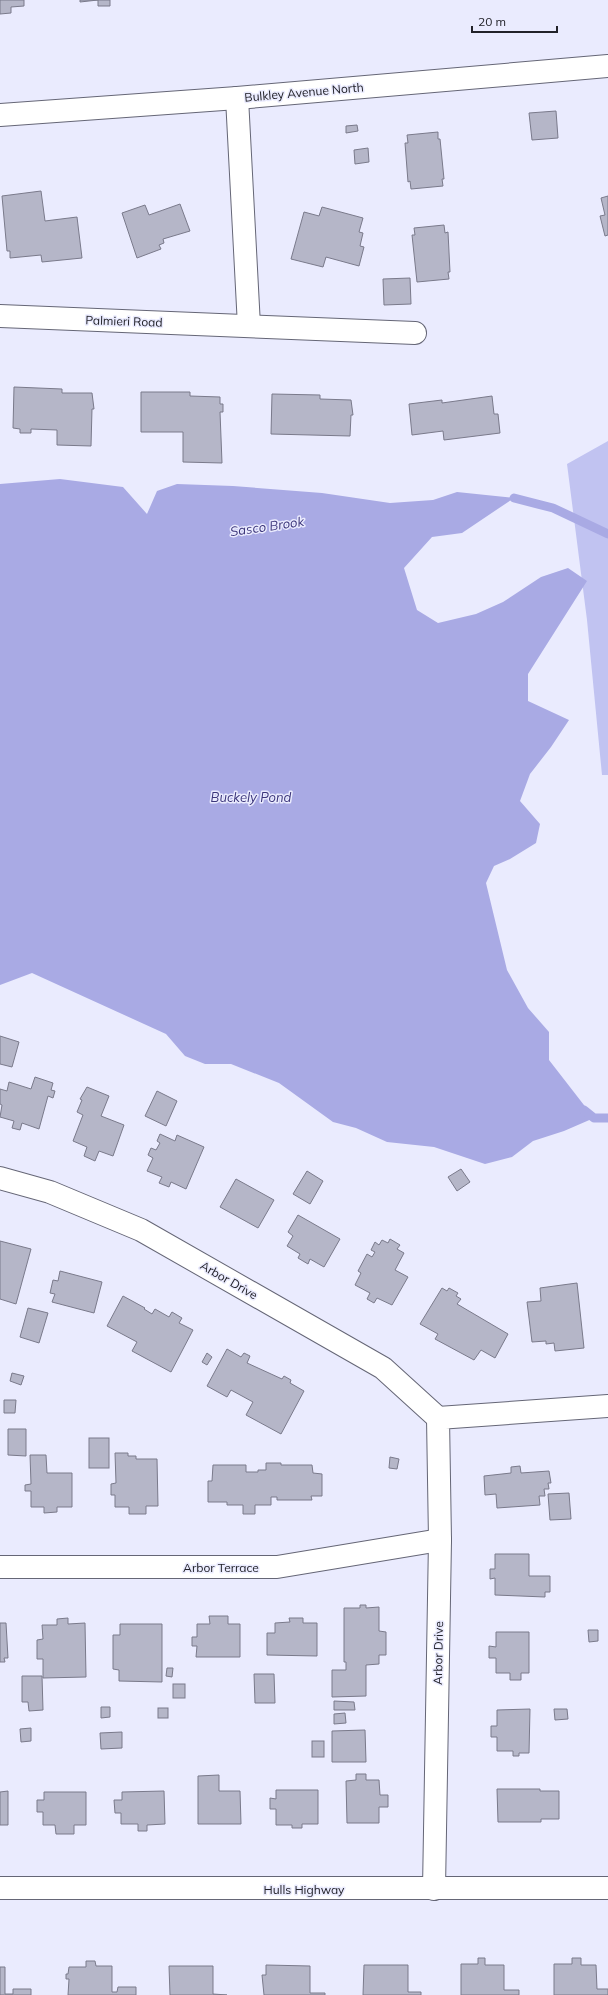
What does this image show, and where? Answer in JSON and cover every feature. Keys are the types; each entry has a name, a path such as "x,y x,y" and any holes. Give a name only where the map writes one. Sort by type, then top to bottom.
{"street":[{"name":"Bulkley Avenue North","path":"0,115 237,98 608,66"},
{"path":"237,98 248,326"},
{"name":"Palmieri Road","path":"0,316 415,333"},
{"name":"Arbor Drive","path":"0,1178 50,1192 141,1230 383,1368 438,1418 440,1540 434,1889"},
{"path":"438,1418 608,1406"},
{"name":"Arbor Terrace","path":"0,1567 277,1567 440,1540"},
{"name":"Hulls Highway","path":"0,1888 608,1888"}],"shaded area":[{"path":"608,441 608,775 602,775 587,620 567,464"}],"water":[{"name":"Buckely Pond","path":"60,479 123,487 147,514 157,491 177,484 233,486 322,493 390,503 433,500 457,492 514,498 462,533 432,537 404,568 417,610 438,623 476,614 503,602 541,577 568,568 587,581 528,674 528,701 569,720 551,747 530,774 520,801 540,824 536,843 510,859 494,866 486,883 507,970 528,1008 549,1032 549,1060 594,1118 564,1131 533,1141 512,1157 485,1164 434,1147 387,1142 356,1128 333,1122 279,1083 231,1064 205,1064 185,1056 166,1034 32,973 0,985 0,484"}],"building":[{"path":"0,0 24,0 24,6 11,7 11,13 0,14"},
{"path":"80,0 98,0 80,2"},
{"path":"98,0 110,0 110,6 98,6"},
{"path":"556,111 558,138 532,140 529,113"},
{"path":"357,125 358,131 346,133 346,126"},
{"path":"438,132 444,179 442,179 443,186 411,189 410,181 408,182 405,143 408,143 407,135"},
{"path":"368,148 369,162 355,164 354,150"},
{"path":"41,191 45,221 77,217 82,258 42,262 41,255 10,258 10,251 7,251 2,196"},
{"path":"608,196 608,235 605,236 600,216 605,215 601,198"},
{"path":"180,204 190,231 163,239 164,243 159,245 161,249 137,258 122,213 145,205 149,215"},
{"path":"322,207 363,218 359,232 363,233 360,246 364,247 359,266 326,257 323,267 291,259 304,212 319,216"},
{"path":"444,225 445,233 448,232 449,279 417,282 412,235 415,235 414,228"},
{"path":"410,278 411,304 384,305 383,279"},
{"path":"14,387 62,389 62,393 92,393 94,409 92,409 91,446 57,445 57,430 31,429 31,433 20,433 20,429 13,428"},
{"path":"141,392 190,392 190,396 220,397 220,404 223,404 223,412 220,412 222,463 183,462 183,432 141,432"},
{"path":"272,394 320,395 320,399 351,400 353,415 351,415 350,436 271,434"},
{"path":"492,396 494,414 498,414 500,433 444,440 443,431 412,435 409,404 442,400 442,403"},
{"path":"0,1036 19,1042 12,1067 0,1064"},
{"path":"35,1077 53,1083 51,1090 55,1091 53,1098 48,1096 39,1129 22,1123 20,1130 12,1128 14,1121 0,1117 2,1105 0,1104 0,1089 7,1091 9,1082 31,1089"},
{"path":"87,1087 109,1096 101,1116 124,1125 113,1156 99,1151 95,1161 84,1156 87,1147 73,1141 83,1115 77,1112 82,1100 80,1099"},
{"path":"157,1091 177,1101 166,1126 145,1116"},
{"path":"160,1134 175,1141 177,1135 204,1147 186,1189 171,1182 169,1187 159,1183 162,1177 147,1171 153,1158 148,1155 151,1148 156,1150 160,1143 157,1141"},
{"path":"461,1169 470,1182 457,1191 448,1177"},
{"path":"307,1171 323,1181 310,1204 293,1194"},
{"path":"236,1179 274,1200 258,1228 220,1207"},
{"path":"298,1215 340,1239 324,1267 310,1259 308,1264 298,1258 300,1254 287,1246 293,1236 288,1232"},
{"path":"390,1239 400,1245 397,1249 404,1253 395,1270 408,1277 392,1305 377,1298 374,1303 367,1299 370,1293 355,1285 361,1273 358,1271 367,1254 372,1257 375,1252 371,1250 375,1242 379,1245 382,1240 388,1243"},
{"path":"0,1241 31,1249 16,1304 0,1299"},
{"path":"60,1271 102,1282 94,1313 52,1302 55,1294 50,1293 53,1280 58,1281"},
{"path":"577,1283 584,1348 555,1351 554,1343 546,1344 546,1341 532,1342 527,1302 541,1301 540,1288"},
{"path":"442,1288 447,1291 449,1288 458,1293 456,1296 461,1299 457,1304 508,1334 495,1358 481,1350 474,1360 435,1339 438,1334 420,1324"},
{"path":"123,1296 145,1308 144,1309 152,1314 155,1309 169,1317 172,1312 182,1318 179,1323 193,1330 171,1372 132,1351 137,1342 107,1326"},
{"path":"28,1308 48,1313 39,1343 20,1337"},
{"path":"227,1349 241,1357 244,1353 250,1356 247,1363 282,1379 284,1376 291,1380 290,1383 304,1391 281,1434 246,1415 253,1402 231,1390 227,1397 207,1386"},
{"path":"207,1353 212,1357 207,1365 202,1362"},
{"path":"12,1373 24,1376 21,1385 10,1381"},
{"path":"4,1400 16,1400 15,1413 4,1413"},
{"path":"8,1429 26,1429 26,1456 8,1455"},
{"path":"89,1438 109,1438 109,1468 89,1468"},
{"path":"115,1453 128,1453 128,1456 136,1456 136,1459 157,1459 158,1506 146,1506 146,1514 129,1514 129,1507 115,1507 115,1495 111,1495 111,1484 116,1483"},
{"path":"30,1455 46,1455 47,1473 72,1473 72,1507 57,1507 57,1512 44,1513 44,1507 31,1507 31,1491 25,1491 25,1485 31,1484"},
{"path":"390,1457 399,1459 397,1469 389,1468"},
{"path":"266,1463 281,1463 281,1465 312,1465 313,1473 322,1474 322,1496 311,1496 312,1500 277,1500 277,1497 271,1497 271,1505 255,1505 255,1514 243,1514 243,1505 227,1505 227,1502 208,1502 208,1481 212,1481 213,1465 246,1465 246,1472 258,1472 258,1470 266,1470"},
{"path":"520,1466 521,1473 549,1471 551,1483 548,1483 549,1489 544,1489 545,1496 539,1496 540,1505 497,1508 496,1494 485,1495 484,1476 511,1473 511,1467"},
{"path":"569,1493 571,1519 550,1520 548,1494"},
{"path":"495,1554 529,1554 529,1576 550,1576 550,1592 545,1592 545,1597 495,1595 495,1578 490,1579 490,1569 495,1569"},
{"path":"360,1605 366,1605 366,1608 379,1607 379,1631 386,1632 386,1655 379,1655 379,1664 366,1665 366,1696 332,1697 332,1670 346,1670 346,1662 344,1662 344,1608 360,1608"},
{"path":"209,1616 228,1616 228,1624 240,1624 240,1657 196,1657 197,1646 192,1646 192,1637 197,1637 197,1624 210,1624"},
{"path":"68,1618 68,1624 85,1623 86,1677 43,1678 43,1659 37,1659 37,1640 43,1639 42,1625 57,1625 57,1619"},
{"path":"289,1618 303,1618 303,1623 317,1623 317,1656 267,1655 267,1633 275,1633 275,1623 290,1622"},
{"path":"0,1623 6,1623 8,1658 4,1658 5,1662 0,1662"},
{"path":"120,1624 162,1624 162,1682 119,1681 119,1670 113,1669 113,1635 120,1635"},
{"path":"588,1630 598,1630 598,1641 589,1642"},
{"path":"496,1632 529,1632 529,1673 521,1673 521,1680 510,1680 510,1673 496,1673 496,1658 489,1658 489,1646 496,1647"},
{"path":"167,1668 173,1668 172,1677 166,1676"},
{"path":"254,1674 274,1674 275,1703 255,1703"},
{"path":"22,1676 42,1676 43,1710 29,1711 28,1702 22,1702"},
{"path":"173,1684 185,1684 185,1698 173,1698"},
{"path":"334,1701 354,1702 355,1710 334,1710"},
{"path":"101,1707 110,1707 110,1717 101,1718"},
{"path":"158,1708 168,1708 168,1718 158,1718"},
{"path":"530,1709 529,1753 519,1753 519,1756 513,1756 513,1751 497,1751 497,1737 491,1737 491,1726 497,1726 497,1710"},
{"path":"554,1709 567,1709 568,1719 555,1720"},
{"path":"345,1713 346,1723 334,1724 334,1714"},
{"path":"31,1728 31,1741 21,1742 20,1729"},
{"path":"365,1730 366,1762 332,1762 332,1731"},
{"path":"122,1732 122,1748 101,1749 100,1733"},
{"path":"312,1741 324,1741 324,1757 312,1757"},
{"path":"356,1774 366,1774 366,1780 379,1780 380,1795 388,1795 388,1807 379,1807 379,1823 347,1823 346,1781 356,1780"},
{"path":"219,1775 219,1791 240,1791 241,1824 198,1824 198,1776"},
{"path":"497,1789 540,1789 540,1791 559,1791 559,1819 541,1819 541,1822 498,1822"},
{"path":"276,1790 318,1790 318,1824 302,1824 302,1828 292,1828 292,1825 276,1825 276,1809 270,1809 270,1798 276,1799"},
{"path":"8,1791 8,1825 0,1825 0,1792"},
{"path":"164,1791 165,1824 147,1825 147,1831 138,1831 138,1824 121,1824 121,1813 115,1813 114,1800 122,1800 122,1792"},
{"path":"44,1792 86,1792 86,1825 74,1825 74,1834 56,1834 55,1825 43,1825 43,1812 37,1812 37,1800 44,1800"},
{"path":"478,1958 485,1958 485,1965 504,1965 504,1990 519,1990 519,1995 461,1995 461,1964 478,1964"},
{"path":"572,1958 581,1958 581,1965 596,1965 597,1989 608,1989 608,1995 554,1995 554,1964 572,1964"},
{"path":"86,1961 95,1961 96,1966 112,1966 112,1992 117,1992 118,1987 136,1987 136,1995 68,1995 69,1979 66,1979 66,1974 68,1974 69,1967 86,1967"},
{"path":"266,1965 310,1966 310,1993 325,1993 325,1995 264,1995 262,1975 266,1975"},
{"path":"364,1965 408,1965 408,1992 421,1992 421,1995 363,1995"},
{"path":"169,1966 213,1966 213,1994 227,1995 170,1995"},
{"path":"0,1967 5,1967 5,1994 13,1994 13,1989 31,1989 31,1995 0,1995"}],"waterway":[{"name":"Sasco Brook","path":"514,498 553,508 608,534"},
{"path":"584,1110 594,1118 608,1118"}]}
